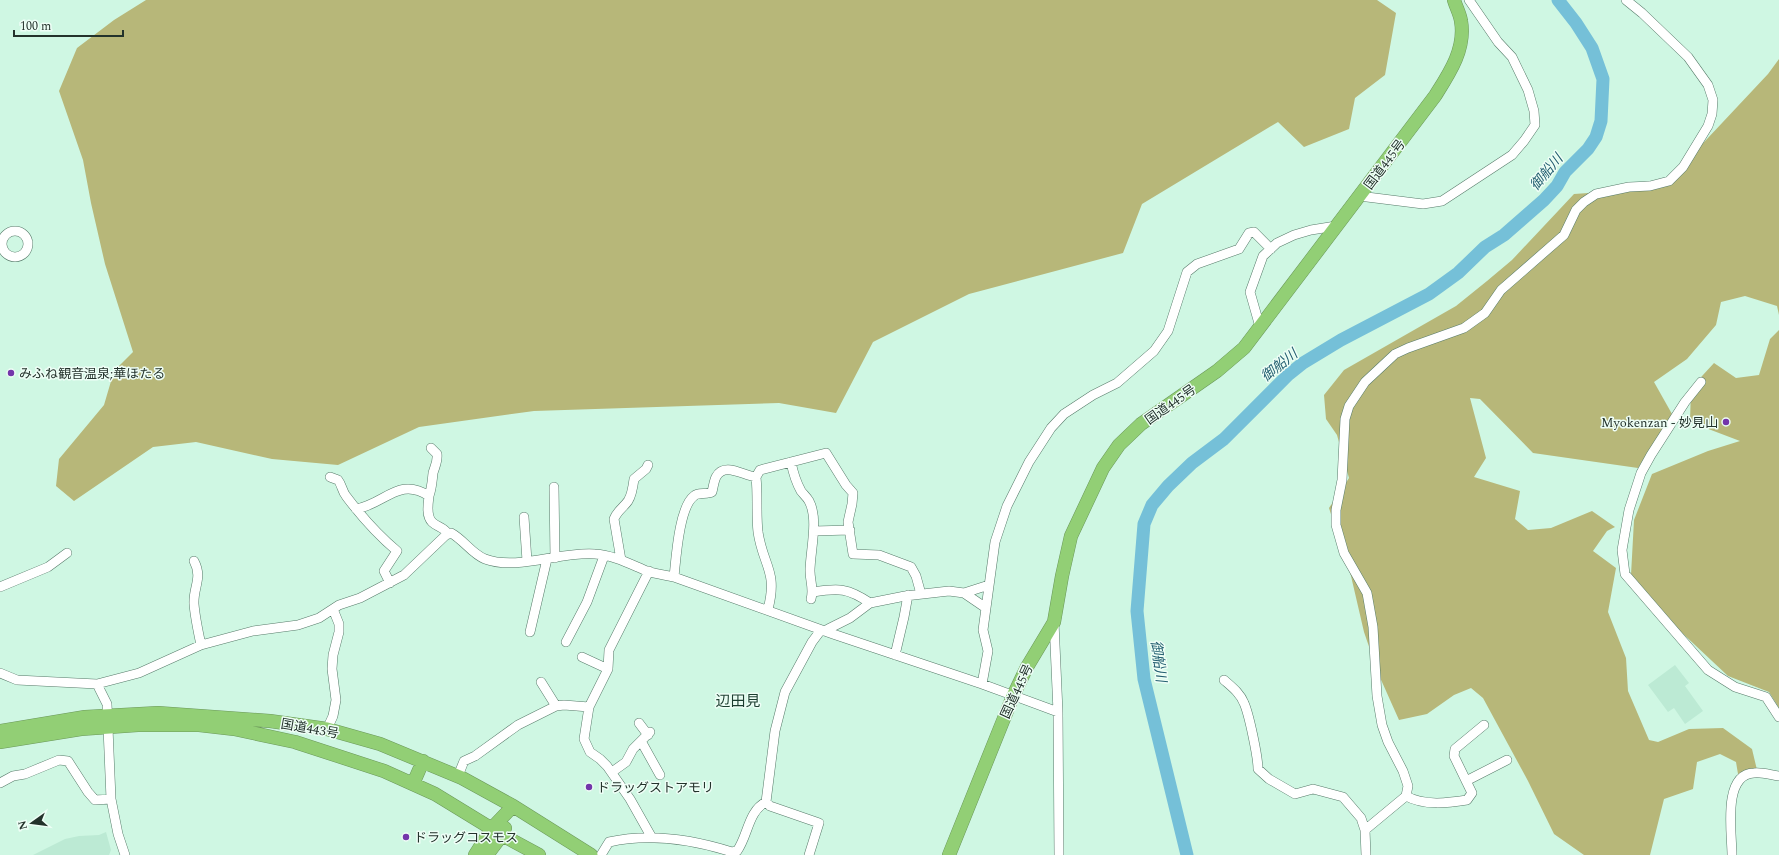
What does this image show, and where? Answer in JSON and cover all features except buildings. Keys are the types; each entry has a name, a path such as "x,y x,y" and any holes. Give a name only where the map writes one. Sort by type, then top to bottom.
{"highway":[{"name":"国道445号","path":"949,855 1013,696 1027,666 1054,622 1071,536 1102,468 1119,445 1141,424 1217,371 1244,348 1435,96 1460,51 1461,21 1454,0"},
{"name":"国道443号","path":"0,742 81,729 108,721 158,713 270,721 327,729 380,744 458,776 513,806 591,855"},
{"name":"国道443号","path":"0,731 85,717 138,724 198,725 234,729 295,742 384,771 435,794 497,832 539,855"},
{"path":"322,751 327,729"},
{"path":"413,784 423,761"},
{"path":"487,855 497,832 513,806"},
{"path":"475,855 497,832"}],"street":[{"path":"1359,196 1423,204 1442,201 1512,155 1524,142 1535,125 1534,111 1528,90 1512,56 1498,42 1469,0"},
{"path":"1365,830 1395,807 1406,796 1408,786 1403,771 1388,742 1382,725 1377,696 1373,627 1367,593 1344,553 1336,525 1336,510 1342,480 1345,419 1349,406 1365,382 1395,354 1464,328 1485,313 1501,290 1564,235 1576,210 1584,202 1596,194 1629,187 1650,186 1669,181 1683,167 1708,126 1712,114 1713,100 1708,85 1688,57 1642,13 1626,0"},
{"path":"1260,327 1250,292 1263,256 1277,243 1294,235 1311,230 1336,226"},
{"path":"982,684 988,651 983,630 995,542 1007,506 1029,462 1052,428 1064,414 1093,395 1117,383 1154,351 1168,331 1187,272 1197,264 1239,250 1249,233 1254,232 1271,249"},
{"path":"1701,382 1681,408 1641,473 1630,510 1622,550 1624,574 1708,670 1735,687 1766,697 1779,717"},
{"path":"431,448 437,454 438,458 433,474 434,482 429,496 430,518 432,522 443,528 448,534 451,533 458,537 483,558 502,563 581,554 604,556 621,560 649,571 674,577 824,631 982,684 1058,712"},
{"path":"768,610 772,591 772,581 758,533 756,477 760,470 826,452 846,485 853,493 848,522 854,554 879,555 911,567 916,576 921,594"},
{"path":"791,462 798,484 809,500 814,531 810,571 812,595 831,589 846,590 856,594 870,603"},
{"path":"621,560 614,519 616,513 628,501 632,491 634,479 646,470 648,465"},
{"path":"674,577 679,528 692,497 696,494 712,492 716,476 724,470 731,469 756,477"},
{"path":"330,477 341,482 342,490 356,509 385,541 397,551 386,565 384,571 390,583"},
{"path":"530,632 551,558 554,487"},
{"path":"356,509 367,507 400,489 410,488 429,496"},
{"path":"524,517 527,561"},
{"path":"814,531 850,530"},
{"path":"0,673 17,680 97,684 139,673 201,645 253,631 298,625 319,618 339,605 360,598 404,575 448,534"},
{"path":"0,587 48,567 67,553"},
{"path":"566,642 587,602 604,556"},
{"path":"194,562 198,569 198,580 194,592 194,605 201,645"},
{"path":"649,571 609,650 608,669 589,707 584,730 584,739 590,752 600,759 612,772 633,803 652,838"},
{"path":"601,855 609,842 652,838 689,842 734,852 739,848 756,809 766,802 775,731 785,692 812,642 824,631 850,618 870,603 908,595 950,591 964,593 989,585"},
{"path":"964,593 986,608"},
{"path":"895,655 908,595"},
{"path":"327,729 333,716 336,700 332,669 333,655 339,632 339,624 333,610"},
{"path":"1054,622 1058,712 1059,855"},
{"path":"582,657 608,669"},
{"path":"1224,680 1239,693 1244,703 1248,715 1258,769 1270,779 1295,794 1313,789 1343,797 1361,818 1365,830 1366,855"},
{"path":"541,682 556,706"},
{"path":"97,684 107,704 111,799 118,834 125,855"},
{"path":"458,776 464,760 476,756 518,725 556,706 564,705 589,707"},
{"path":"639,723 646,736 660,775"},
{"path":"1406,796 1427,802 1440,803 1467,800 1472,793 1454,756 1455,749 1484,725"},
{"path":"612,772 626,762 633,749 646,736"},
{"path":"0,784 13,776 25,774 60,760 68,762 95,800 111,799"},
{"path":"1466,781 1507,760"},
{"path":"1732,855 1731,800 1736,783 1744,776 1754,773 1779,776"},
{"path":"766,802 770,806 819,823 809,855"}],"shaded area":[{"path":"146,0 1377,0 1396,13 1385,75 1355,98 1349,129 1304,147 1278,122 1142,204 1123,253 969,294 873,342 836,413 779,403 534,411 419,427 338,465 272,459 196,442 153,447 74,501 56,486 59,459 104,405 114,371 133,352 105,264 83,160 59,91 77,48 114,20"},
{"path":"1779,59 1779,315 1777,306 1745,296 1721,302 1716,325 1687,359 1654,382 1672,414 1638,468 1533,453 1480,399 1470,398 1486,458 1474,477 1520,491 1515,519 1528,530 1551,528 1592,511 1615,527 1607,531 1593,551 1616,568 1608,612 1626,658 1628,691 1649,740 1658,742 1689,729 1723,728 1752,749 1757,770 1738,774 1736,762 1720,754 1697,762 1693,789 1664,799 1650,855 1584,855 1554,834 1528,781 1483,698 1471,688 1454,695 1427,714 1399,720 1378,673 1364,632 1351,576 1329,508 1349,478 1337,435 1326,419 1324,395 1344,370 1456,306 1512,260 1574,194 1661,188 1768,74"},
{"path":"1779,330 1779,708 1769,692 1728,676 1679,630 1631,575 1634,520 1652,474 1708,451 1740,441 1690,422 1691,388 1714,363 1736,378 1759,375 1770,339"},
{"path":"1675,665 1689,683 1685,686 1703,711 1685,724 1674,708 1668,712 1648,685"},
{"path":"106,832 111,850 109,855 33,855 65,839 79,836 99,835"}],"waterway":[{"name":"御船川","path":"1187,855 1144,679 1137,611 1144,524 1152,505 1168,486 1192,463 1224,439 1288,375 1303,363 1341,340 1429,294 1458,273 1485,247 1504,235 1544,200 1557,186 1565,172 1588,149 1596,137 1601,121 1603,79 1592,48 1576,23 1558,0"}],"place":[{"name":"みふね観音温泉;華ほたる","path":"11,373"},
{"name":"Myokenzan - 妙見山","path":"1726,422"},
{"name":"ドラッグストアモリ","path":"589,787"},
{"name":"ドラッグコスモス","path":"406,837"}],"district":[{"name":"辺田見","path":"738,701"}]}
